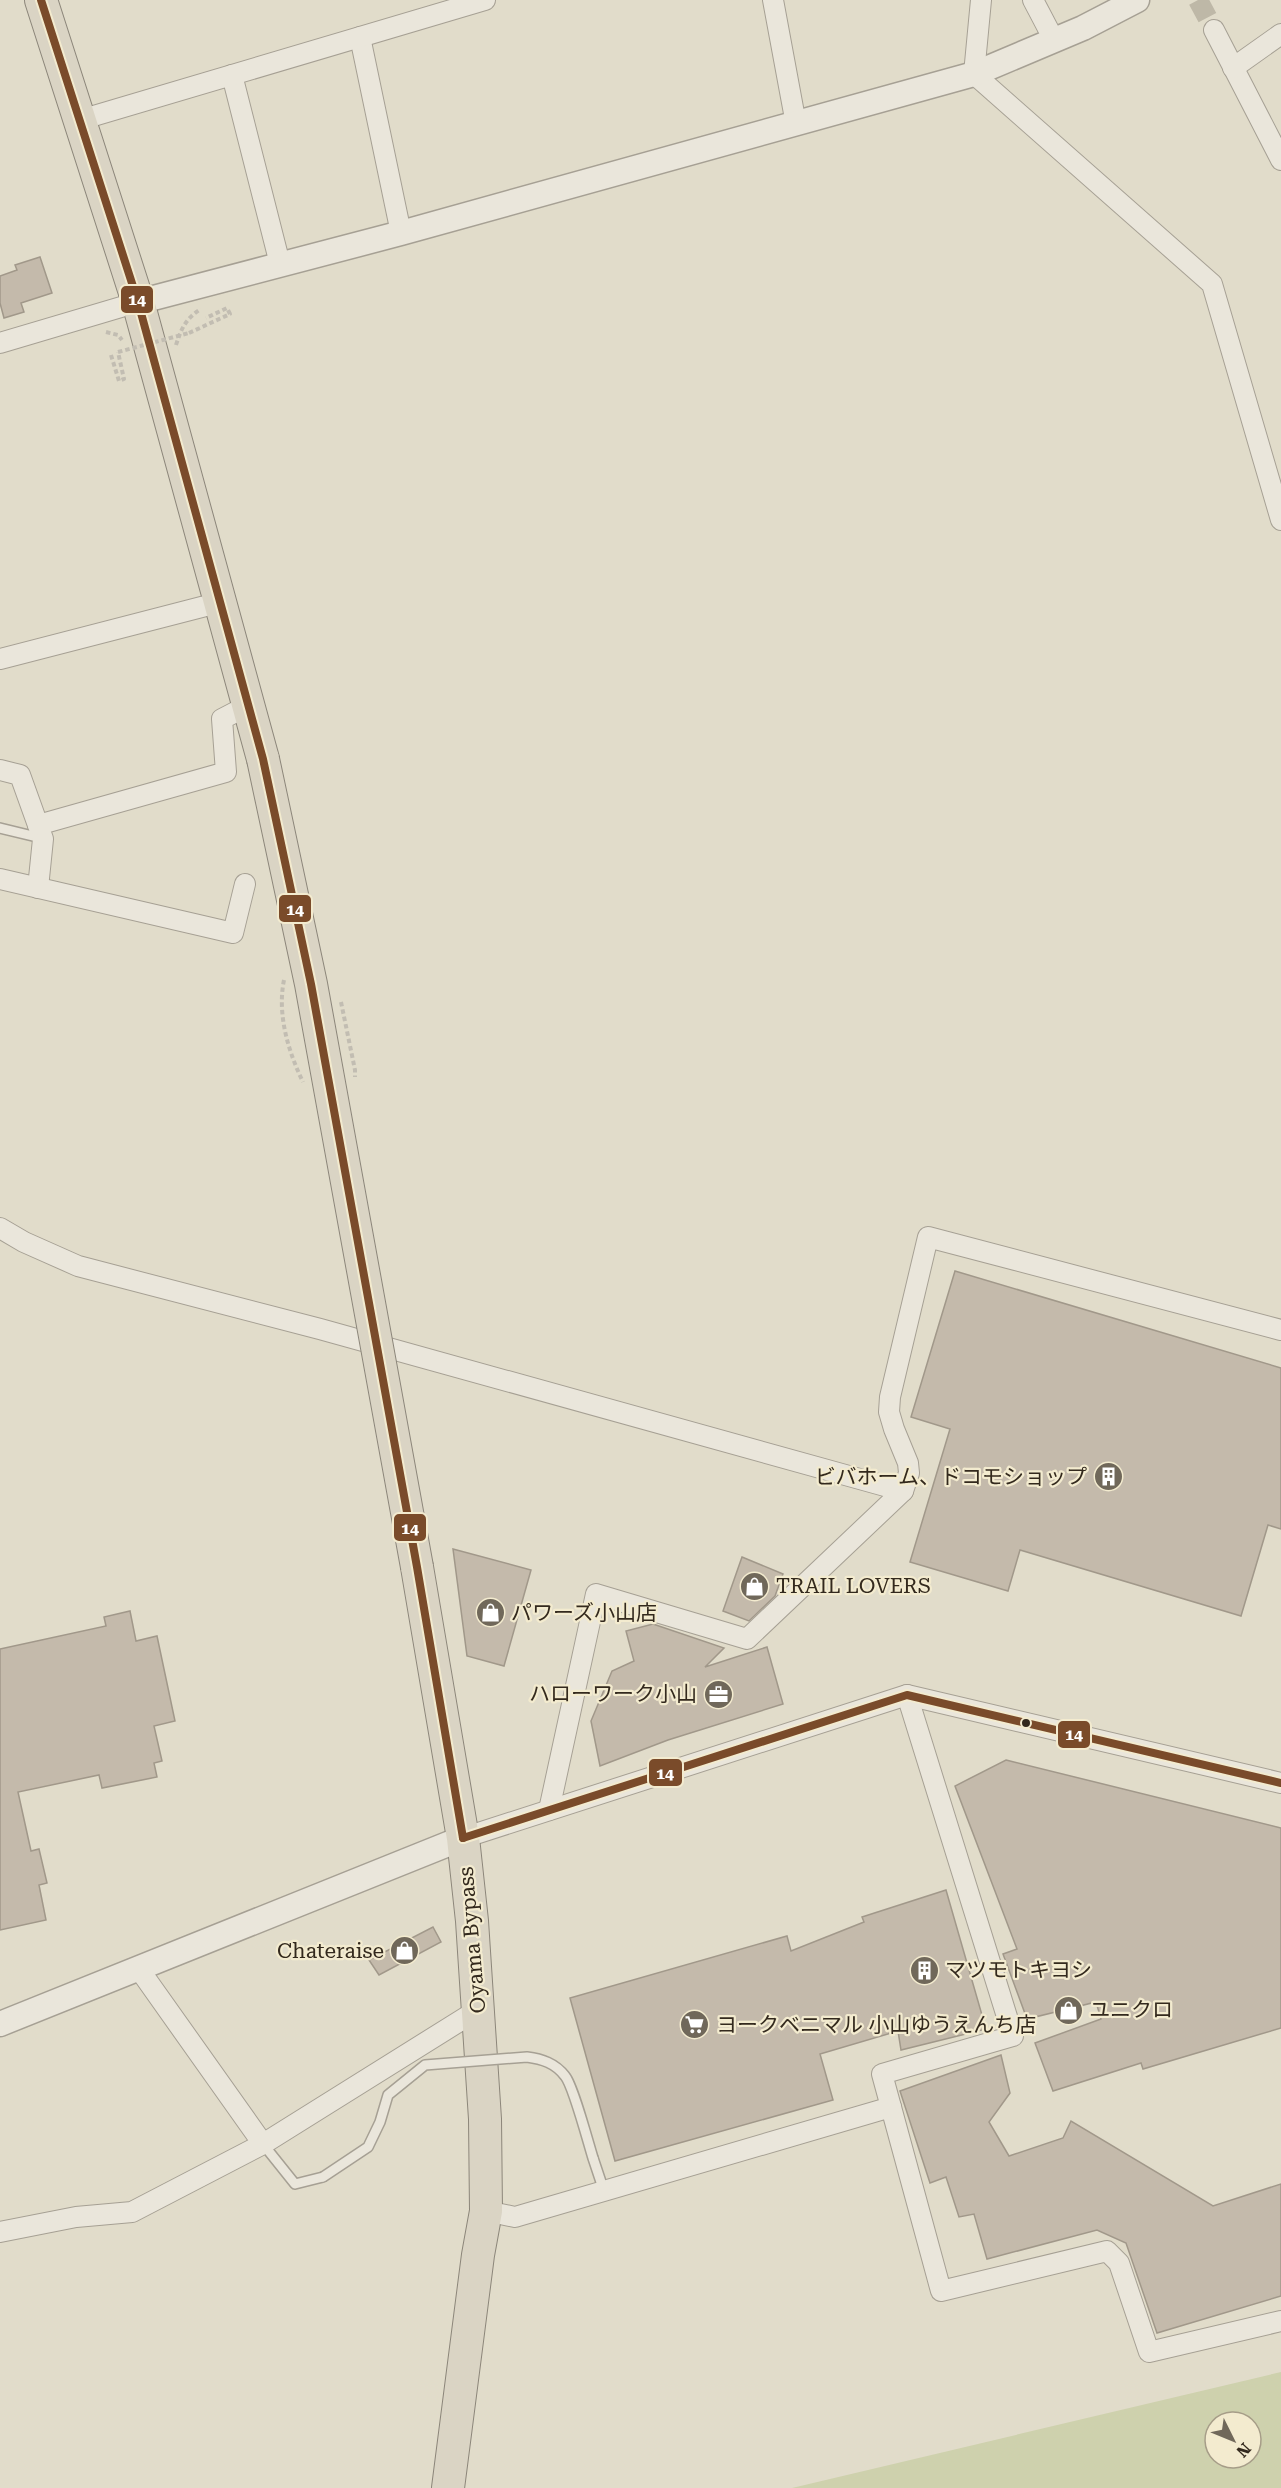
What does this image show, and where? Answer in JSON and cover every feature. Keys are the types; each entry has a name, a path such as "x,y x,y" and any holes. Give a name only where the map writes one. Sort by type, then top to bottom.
{"highway":[{"name":"Oyama Bypass","path":"41,0 138,302 263,759 313,995 417,1567 463,1839 479,2009 486,2130 486,2211 478,2255 448,2488"}],"street":[{"path":"80,120 485,0"},
{"path":"773,0 796,124"},
{"path":"974,74 981,0"},
{"path":"1033,0 1054,40"},
{"path":"0,343 138,302 974,74 1083,28 1137,0"},
{"path":"1214,30 1281,160"},
{"path":"1233,68 1281,34"},
{"path":"360,37 401,232"},
{"path":"974,74 1212,284 1276,483 1281,520"},
{"path":"232,75 280,264"},
{"path":"0,659 221,603"},
{"path":"41,832 226,772 222,719 249,705"},
{"path":"0,770 20,775 41,832 38,888"},
{"path":"0,879 233,933 245,884"},
{"path":"0,1228 24,1242 78,1266 320,1329 903,1491"},
{"path":"549,1810 596,1594 747,1639 903,1491 909,1473 908,1463 892,1421 890,1397 928,1238 1281,1329"},
{"path":"907,1695 1013,2036 882,2074 941,2291 1107,2251 1119,2263 1149,2352 1281,2321"},
{"path":"0,2024 463,1839 907,1695 1281,1783"},
{"path":"138,1969 263,2144"},
{"path":"0,2232 76,2217 132,2212 263,2144 479,2009"},
{"path":"486,2211 515,2217 891,2107"}],"lane":[{"path":"0,828 41,832"},
{"path":"263,2144 295,2184 323,2177 368,2147 380,2122 388,2095 425,2065 527,2057 543,2060 556,2067 567,2078 604,2191"}],"path":[{"path":"176,356 176,346 183,326 192,314 209,305"},
{"path":"111,355 118,381 124,379 118,352 189,333 230,314 227,308 206,318"}],"green space":[{"path":"1281,2372 1281,2488 792,2488"}],"building":[{"path":"40,257 52,293 21,303 24,312 4,318 0,303 0,276 17,270 15,265"},
{"name":"ビバホーム、ドコモショップ","path":"955,1271 1281,1368 1281,1529 1268,1525 1241,1616 1020,1550 1008,1591 910,1562 950,1429 911,1417"},
{"name":"パワーズ小山店","path":"453,1549 531,1570 504,1666 467,1656"},
{"name":"TRAIL LOVERS","path":"742,1557 783,1574 775,1596 749,1621 723,1611"},
{"path":"130,1611 136,1641 157,1636 175,1721 154,1726 162,1761 154,1763 157,1777 102,1788 99,1775 18,1792 31,1851 39,1849 47,1883 39,1885 46,1920 0,1930 0,1649 106,1626 104,1617"},
{"path":"653,1624 724,1648 705,1667 767,1647 783,1704 668,1740 600,1766 591,1721 612,1671 634,1661 626,1631"},
{"path":"1006,1760 1281,1828 1281,2028 1143,2069 1141,2063 1053,2091 1035,2043 1101,2019 1096,2002 1027,2019 1003,1954 1017,1949 955,1786"},
{"name":"ヨークベニマル 小山ゆうえんち店","path":"946,1890 986,2029 901,2050 898,2031 820,2054 833,2100 615,2161 570,1998 787,1936 791,1951 864,1922 862,1917"},
{"name":"Chateraise","path":"433,1927 441,1942 379,1975 369,1960"},
{"path":"1001,2055 1010,2093 989,2122 1009,2156 1063,2138 1071,2121 1213,2206 1281,2184 1281,2296 1157,2333 1126,2243 1097,2230 987,2259 974,2214 959,2217 946,2177 930,2183 900,2091"}],"tunnel":[{"path":"1198,0 1214,30"}],"transit line":[{"name":"14","path":"41,0 138,302 263,759 311,984 417,1567 463,1838"},
{"name":"14","path":"463,1838 907,1695 1281,1783"}],"place":[{"name":"ビバホーム、ドコモショップ","path":"1108,1477"},
{"name":"TRAIL LOVERS","path":"755,1586"},
{"name":"パワーズ小山店","path":"490,1613"},
{"name":"ハローワーク小山","path":"718,1694"},
{"name":"Chateraise","path":"405,1951"},
{"name":"マツモトキヨシ","path":"924,1970"},
{"name":"ユニクロ","path":"1068,2010"},
{"name":"ヨークベニマル 小山ゆうえんち店","path":"695,2025"}]}
